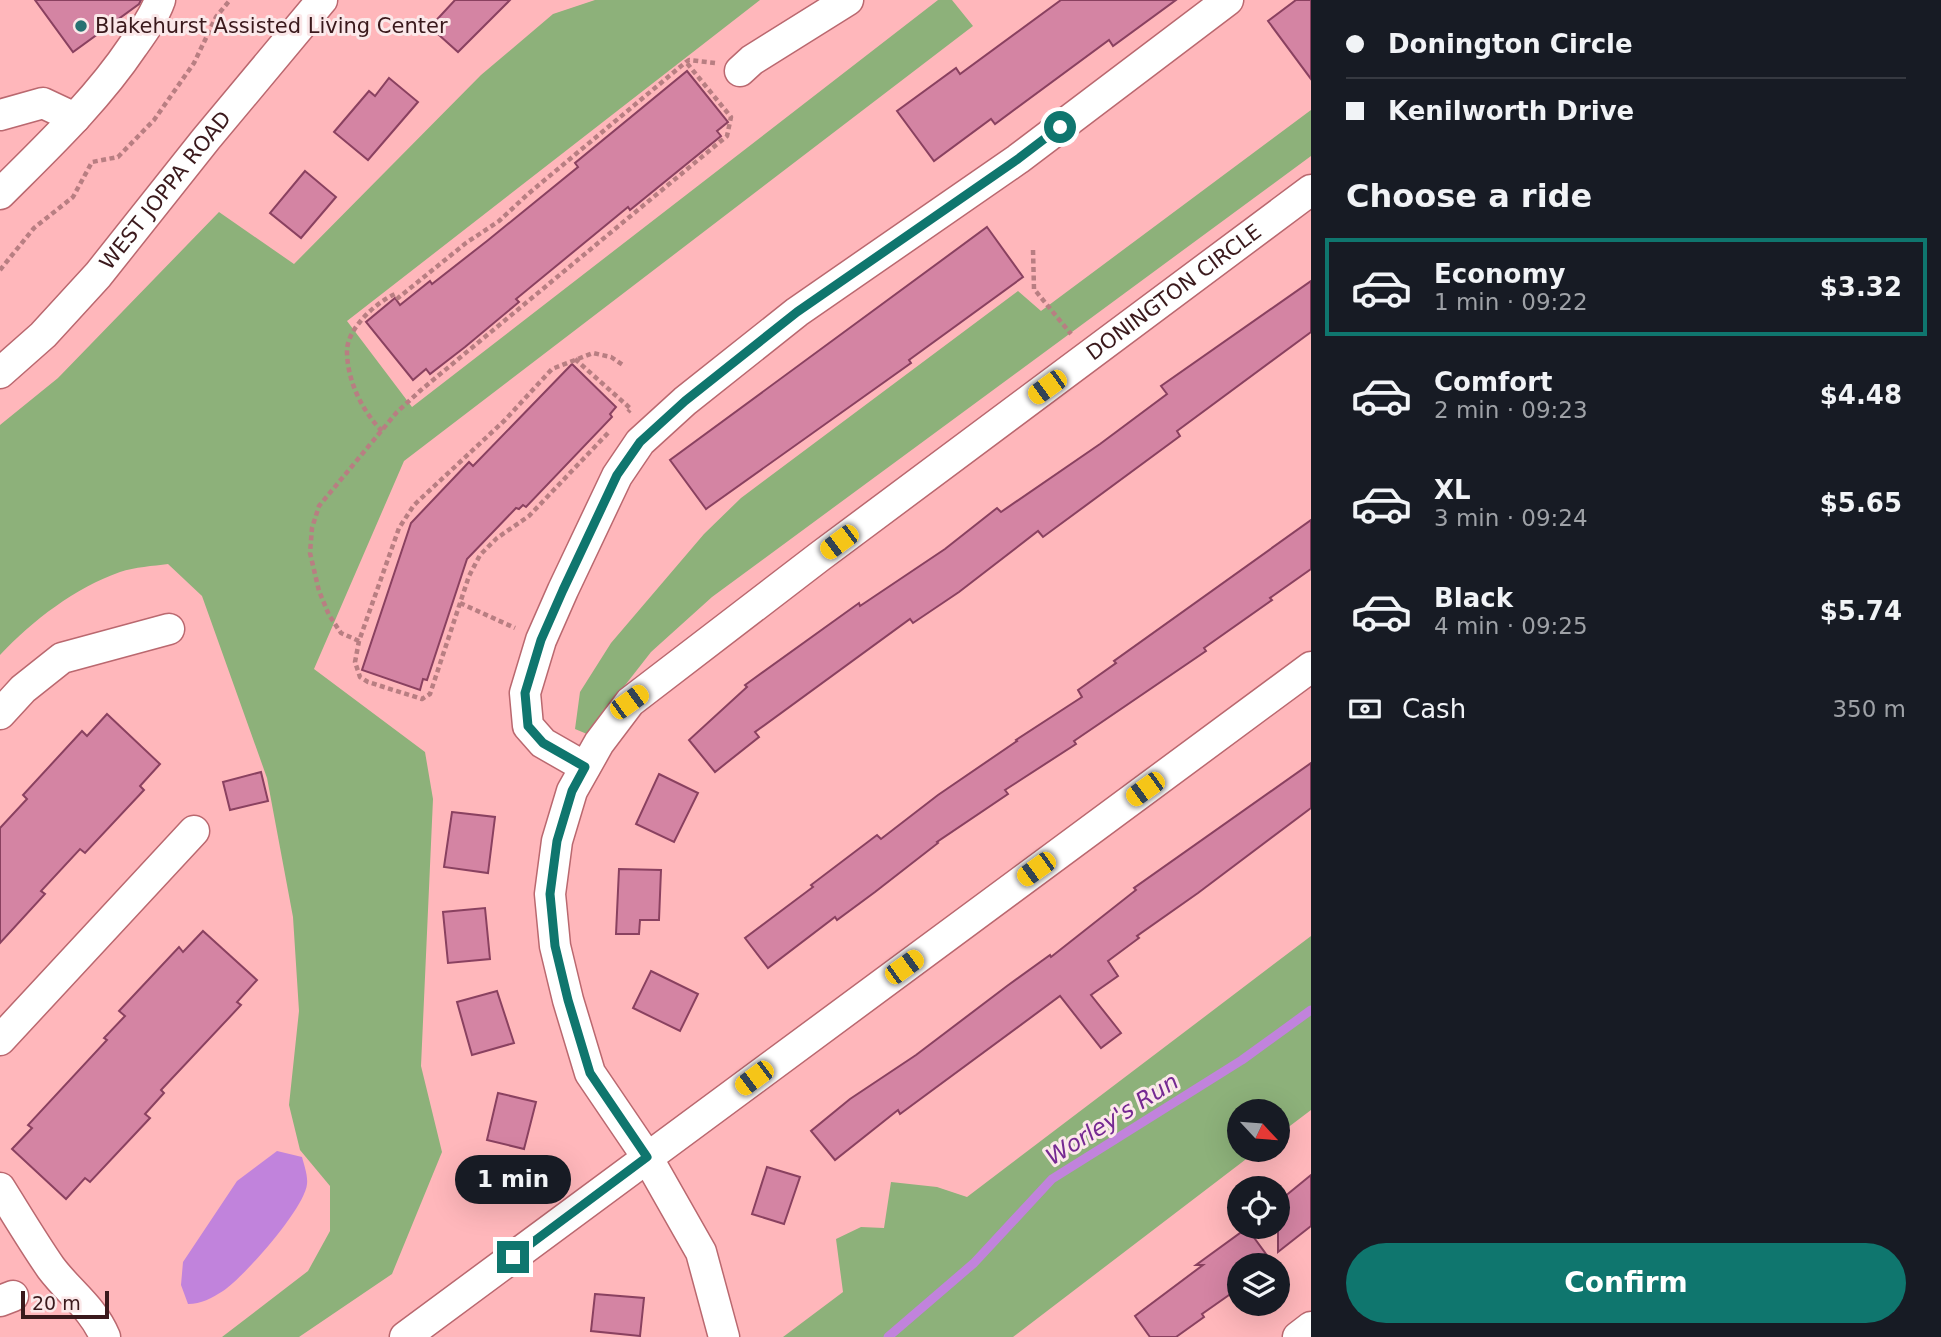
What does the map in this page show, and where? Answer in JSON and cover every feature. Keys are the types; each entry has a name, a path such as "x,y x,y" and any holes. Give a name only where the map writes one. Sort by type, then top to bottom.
{"street":[{"path":"0,194 117,71 150,21 160,0"},
{"name":"WEST JOPPA ROAD","path":"0,373 43,335 98,275 321,0"},
{"path":"740,71 752,60 848,0"},
{"path":"585,767 543,743 528,726 525,693 541,640 563,590 617,475 640,442 685,401 797,312 1018,159 1228,0"},
{"path":"0,115 43,103 75,118"},
{"name":"DONINGTON CIRCLE","path":"724,1337 701,1252 647,1157 590,1073 568,1000 555,946 550,894 557,841 572,791 599,743 629,702 1311,190"},
{"path":"0,714 23,689 62,658 169,629"},
{"path":"405,1337 1311,667"},
{"path":"0,1040 194,831"},
{"path":"0,1188 53,1270 87,1306 105,1337"},
{"path":"1298,1337 1311,1327"}],"path":[{"path":"0,270 34,228 74,197 93,162 118,157 154,120 194,63 216,16 230,0"},
{"path":"382,431 370,419 353,384 347,349 357,324 387,298 395,294 398,298 466,243 499,221 689,60 737,66 740,71"},
{"path":"359,641 341,633 324,603 310,553 312,528 319,506 397,412 421,390 727,136 731,117 686,62"},
{"path":"1033,250 1034,289 1089,356"},
{"path":"612,429 529,516 497,538 480,555 469,576 430,694 422,699 360,677 355,662 359,641 399,528 414,505 497,428 552,369 593,353 611,357 623,365"},
{"path":"575,359 631,409 621,419"},
{"path":"460,603 506,624"}],"green space":[{"path":"595,0 760,0 347,321 412,407 938,0 952,0 973,26 404,461 314,669 425,752 433,799 421,1066 442,1152 392,1274 299,1337 222,1337 308,1271 330,1231 330,1186 300,1150 289,1105 299,1011 293,917 267,778 202,596 168,564 126,570 87,587 55,606 0,655 0,425 58,378 219,212 294,264 481,75 553,14"},
{"path":"1311,110 1311,156 712,597 651,652 587,734 575,729 580,692 611,643 704,534 741,498 1018,291 1041,311"},
{"path":"1311,936 1311,1110 1290,1126 1290,1099 1227,1099 1227,1162 1242,1162 1013,1337 783,1337 843,1292 836,1239 861,1227 884,1228 891,1182 937,1187 967,1197"}],"shaded area":[{"path":"277,1151 302,1157 307,1184 296,1209 272,1241 233,1283 211,1298 188,1304 181,1285 183,1262 237,1181"}],"building":[{"name":"Blakehurst Assisted Living Center","path":"35,0 141,0 73,52"},
{"path":"455,0 510,0 458,52 430,27"},
{"path":"1061,0 1176,0 1113,46 1109,40 995,124 991,119 934,161 897,111 956,68 960,74"},
{"path":"1296,0 1311,0 1311,79 1268,21"},
{"path":"687,71 728,122 717,131 721,136 630,210 628,207 516,299 519,302 465,347 430,374 426,369 413,380 366,322 395,298 400,305 430,281 432,284 487,241 578,167 575,163"},
{"path":"389,78 418,102 368,160 334,132 369,91 375,96"},
{"path":"305,171 336,197 301,238 270,213"},
{"path":"987,227 1023,277 909,360 911,363 706,509 670,460"},
{"path":"1311,281 1311,332 1177,431 1180,436 1043,537 1038,531 959,592 913,623 910,619 755,732 759,737 715,772 689,740 747,687 745,685 859,603 860,606 945,549 997,508 1001,512 1100,444 1167,394 1161,386"},
{"path":"572,364 616,407 610,414 612,417 526,507 523,505 519,509 516,508 467,559 427,680 423,679 420,690 362,670 411,523 469,462 473,466"},
{"path":"1311,520 1311,569 1204,648 1206,651 1074,741 1076,744 1005,790 1008,794 937,842 875,892 837,920 835,917 768,968 745,938 877,835 881,839 938,795 1082,697 1078,690 1116,663 1114,661"},
{"path":"107,714 160,764 140,786 144,790 85,853 80,849 41,891 45,894 0,943 0,828 27,799 23,795 82,731 87,736"},
{"path":"1311,763 1311,808 1137,936 1139,938 1108,961 1118,976 1091,995 1121,1033 1101,1048 1060,996 900,1114 898,1110 835,1160 811,1131 850,1099 916,1055 1050,955 1051,957 1136,890 1134,888"},
{"path":"261,772 268,801 230,810 223,782"},
{"path":"659,774 698,793 674,842 636,824"},
{"path":"452,812 495,817 488,873 444,867"},
{"path":"619,869 661,870 659,920 640,920 639,934 616,934"},
{"path":"485,908 490,959 448,963 443,912"},
{"path":"203,931 257,980 237,1002 241,1005 161,1090 164,1093 145,1114 150,1118 90,1182 85,1178 66,1199 12,1149 32,1128 28,1125 107,1040 104,1038 125,1016 119,1011 179,947 183,952"},
{"path":"651,971 698,994 680,1031 633,1008"},
{"path":"497,991 514,1043 472,1055 457,1002"},
{"path":"498,1093 536,1102 524,1149 487,1140"},
{"path":"767,1167 800,1177 784,1224 752,1214"},
{"path":"1311,1175 1311,1226 1278,1252 1278,1239 1290,1239 1290,1192"},
{"path":"1232,1239 1255,1239 1265,1253 1227,1253 1227,1296 1176,1337 1150,1337 1135,1316 1203,1265 1196,1265"},
{"path":"595,1294 644,1298 640,1336 591,1331"}],"waterway":[{"name":"Worley's Run","path":"888,1337 974,1263 1052,1179 1242,1060 1311,1010"}],"place":[{"name":"Blakehurst Assisted Living Center","path":"81,26"}],"route":[{"path":"513,1257 647,1157 590,1073 555,946 550,894 557,841 572,791 585,767 543,743 528,726 525,693 541,640 617,475 640,442 685,401 797,312 1060,127"}]}
